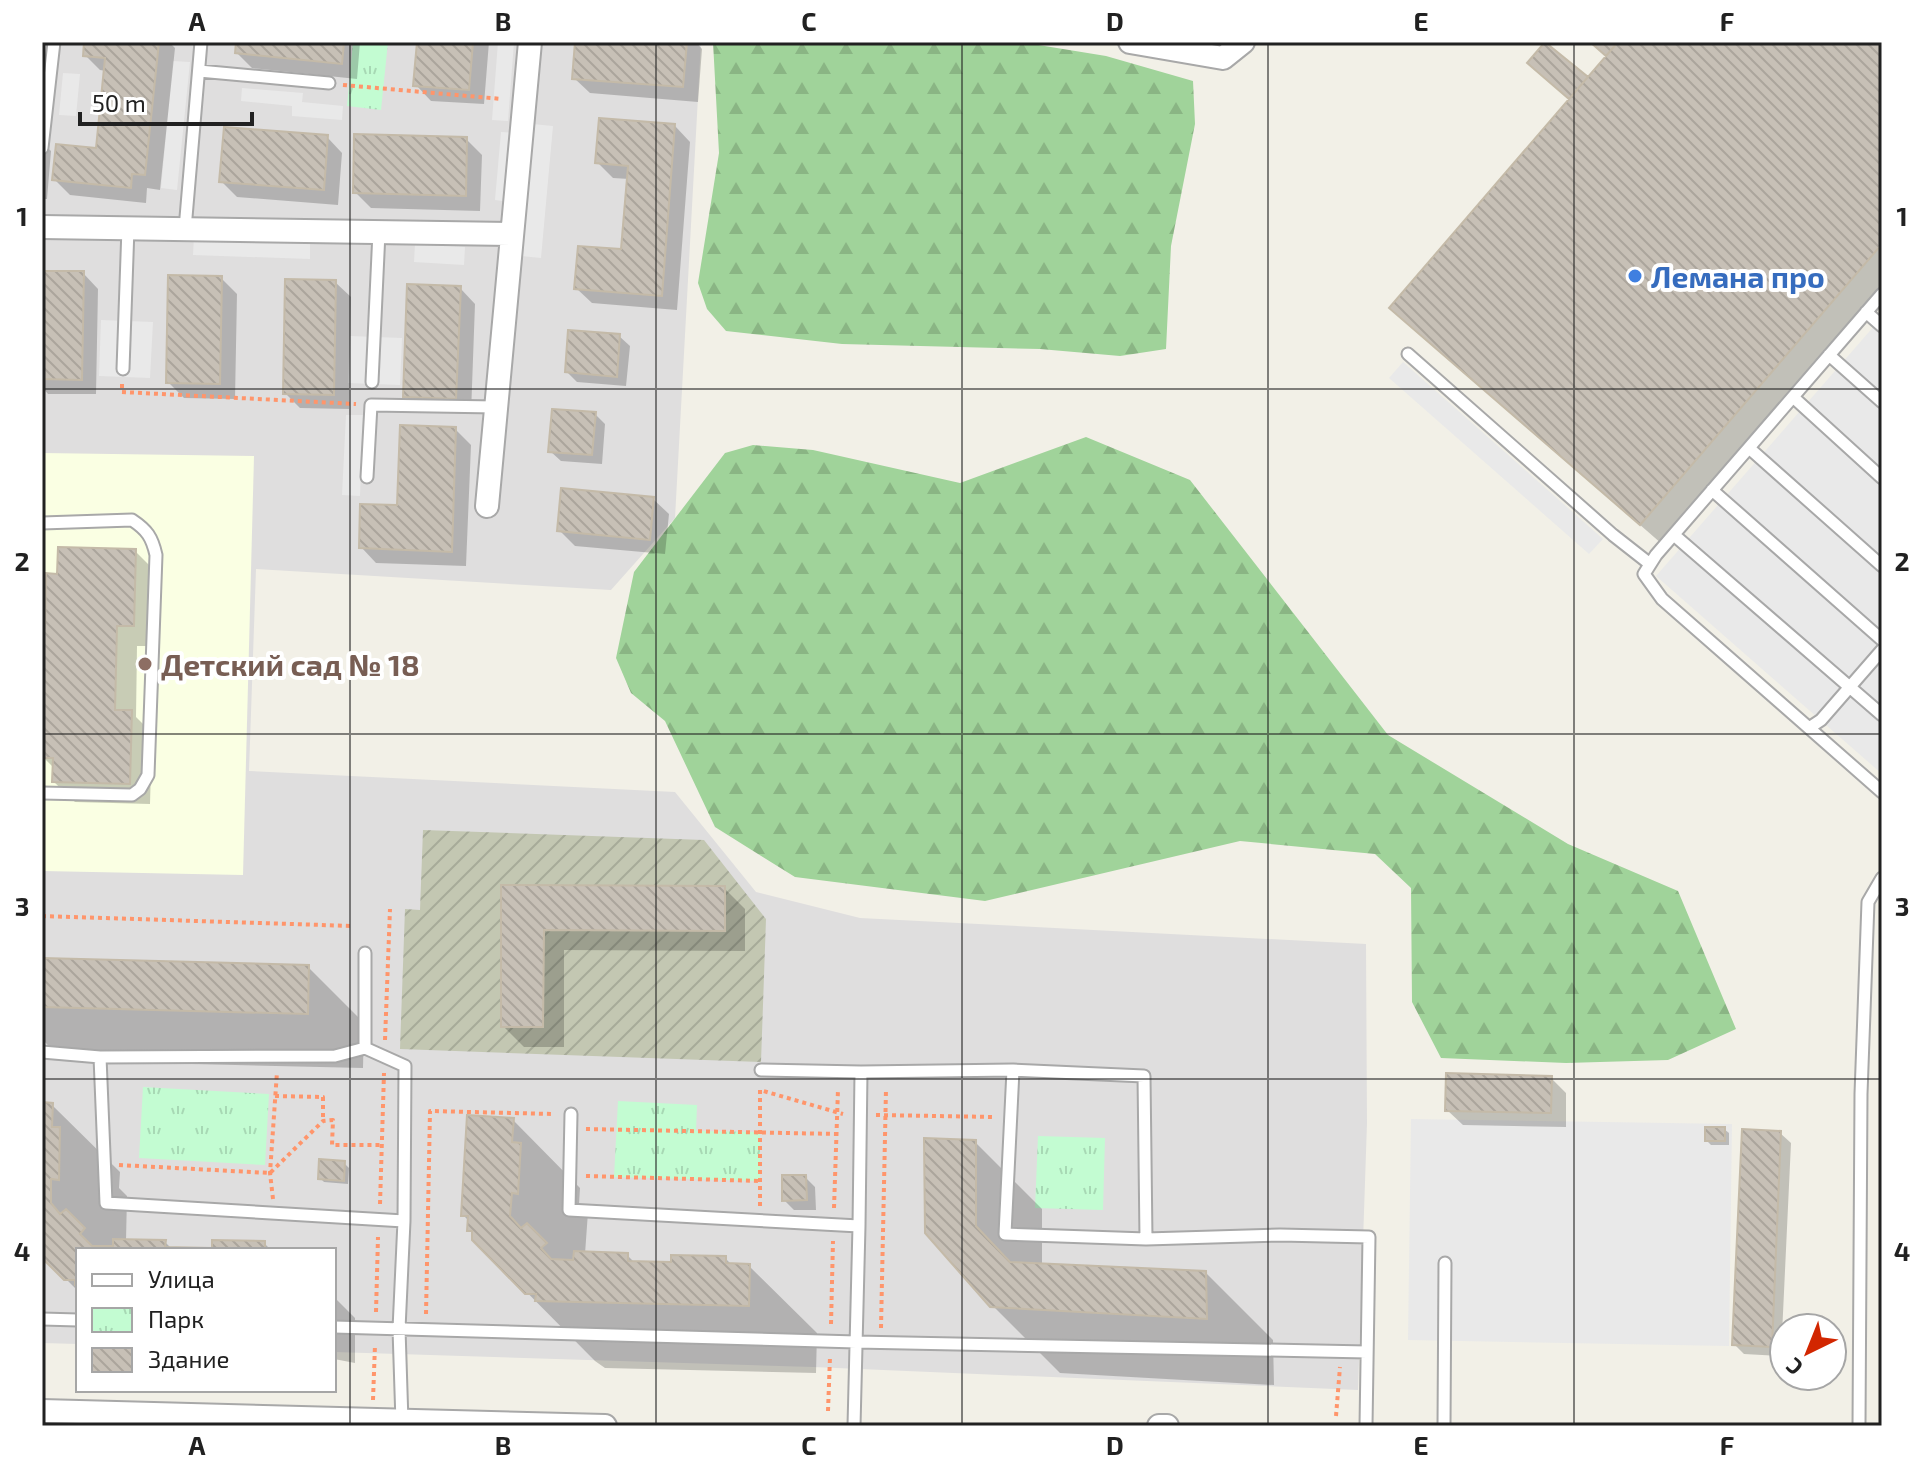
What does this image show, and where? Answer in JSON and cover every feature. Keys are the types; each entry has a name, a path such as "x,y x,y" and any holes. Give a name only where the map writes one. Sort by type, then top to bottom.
{"street":[{"path":"487,506 530,42"},
{"path":"1130,42 1223,58 1243,42"},
{"path":"42,227 512,234"},
{"path":"42,1411 605,1426"},
{"path":"1159,1426 1166,1426"}],"lane":[{"path":"42,148 44,103 54,42"},
{"path":"185,229 201,42"},
{"path":"199,71 329,83"},
{"path":"123,369 128,228"},
{"path":"372,382 379,232"},
{"path":"1882,294 1712,490 1644,574 1662,599 1882,792"},
{"path":"1866,312 1882,326"},
{"path":"1408,354 1650,564"},
{"path":"1829,355 1882,402"},
{"path":"1793,397 1882,478"},
{"path":"367,477 371,405 496,407"},
{"path":"1749,448 1882,566"},
{"path":"1712,490 1882,640"},
{"path":"42,523 132,520 152,537 156,555 148,775 140,789 132,795 121,797 42,793"},
{"path":"1674,535 1882,715"},
{"path":"1809,728 1821,720 1882,650"},
{"path":"1859,1426 1861,1094 1868,902 1882,878"},
{"path":"365,953 365,1048"},
{"path":"42,1052 100,1057 278,1057 335,1056 365,1048 405,1066 404,1221 399,1329 402,1422"},
{"path":"100,1057 106,1203 404,1221"},
{"path":"761,1070 1013,1070 1144,1076 1146,1239"},
{"path":"1013,1070 1005,1234 1146,1239 1280,1235 1369,1237 1366,1426"},
{"path":"854,1426 861,1072"},
{"path":"571,1114 569,1210 859,1226"},
{"path":"1444,1426 1445,1263"},
{"path":"42,1319 76,1320"},
{"path":"336,1327 881,1343 1367,1352"}],"path":[{"path":"329,83 524,101"},
{"path":"123,369 122,392 371,405"},
{"path":"372,1418 390,909"},
{"path":"42,916 353,926"},
{"path":"275,1214 270,1173 278,1057"},
{"path":"881,1343 886,1072"},
{"path":"275,1096 323,1097 323,1121"},
{"path":"426,1328 430,1111 571,1114"},
{"path":"104,1165 270,1173 323,1121 333,1120 332,1145 382,1145"},
{"path":"571,1129 837,1134"},
{"path":"760,1132 760,1221"},
{"path":"570,1176 760,1181"},
{"path":"1336,1416 1341,1352"}],"shaded area":[{"path":"42,42 701,42 675,518 611,590 256,569 249,771 675,792 756,892 860,918 1366,944 1367,1123 1358,1390 813,1367 336,1352 336,1248 76,1248 76,1344 42,1343"},
{"path":"498,42 514,42 508,121 492,120"},
{"path":"173,61 190,62 177,190 161,188"},
{"path":"63,73 80,74 76,116 59,115"},
{"path":"242,88 303,93 302,102 343,106 342,120 292,116 292,106 241,101"},
{"path":"532,124 553,126 541,258 521,256"},
{"path":"501,132 516,133 510,202 495,200"},
{"path":"194,236 310,240 310,259 193,255"},
{"path":"415,244 465,247 464,265 414,262"},
{"path":"1882,317 1882,774 1656,576"},
{"path":"101,320 153,322 150,378 99,376"},
{"path":"350,336 402,338 400,385 348,383"},
{"path":"1403,362 1603,539 1589,554 1389,378"},
{"path":"346,415 363,415 360,496 342,495"},
{"name":"Детский сад № 18","path":"42,453 254,456 243,875 42,871"},
{"path":"423,830 704,840 766,919 761,1062 400,1049 405,909 420,910"},
{"path":"1411,1119 1732,1124 1729,1346 1408,1340"}],"green space":[{"path":"353,42 388,42 381,110 347,106"},
{"path":"713,42 1020,42 1106,56 1193,81 1195,124 1171,246 1166,349 1120,356 1040,349 842,344 726,331 707,309 698,283 719,153"},
{"path":"1086,437 1190,480 1388,735 1568,844 1678,891 1736,1029 1668,1060 1566,1063 1441,1058 1412,1002 1411,888 1375,854 1240,841 985,901 795,877 715,827 665,721 631,693 616,658 634,572 725,453 753,445 813,450 960,483"},
{"path":"143,1087 269,1094 265,1165 139,1158"},
{"path":"618,1101 697,1105 696,1131 760,1132 760,1181 614,1177"},
{"path":"1038,1136 1105,1138 1103,1210 1035,1208"}],"building":[{"path":"84,42 159,42 145,175 132,174 131,188 52,180 56,144 96,148 105,58 83,56"},
{"path":"236,42 344,42 342,64 235,53"},
{"path":"417,42 473,42 469,90 413,86"},
{"path":"575,42 687,42 683,87 572,79"},
{"path":"1545,42 1588,77 1569,99 1527,63"},
{"path":"1590,42 1618,42 1606,56"},
{"name":"Лемана про","path":"1618,42 1882,42 1882,244 1640,525 1389,308"},
{"path":"599,118 675,124 662,296 574,289 578,246 621,249 628,166 595,163"},
{"path":"224,127 328,135 324,190 219,182"},
{"path":"354,134 467,137 466,196 353,193"},
{"path":"42,271 84,271 82,380 42,379"},
{"path":"168,275 222,276 220,384 166,383"},
{"path":"285,279 336,280 334,395 283,394"},
{"path":"407,284 461,286 456,399 403,397"},
{"path":"568,330 620,334 617,377 565,372"},
{"path":"552,409 596,412 592,455 548,452"},
{"path":"400,425 456,427 452,552 359,548 360,504 397,505"},
{"path":"561,488 654,497 650,540 557,531"},
{"path":"58,547 136,549 134,626 117,626 115,710 132,710 130,784 52,782 53,758 42,758 42,628 45,628 46,573 57,574"},
{"path":"501,885 725,886 725,931 544,930 543,1027 501,1027"},
{"path":"42,958 309,965 308,1014 42,1007"},
{"path":"1446,1073 1552,1076 1551,1113 1445,1111"},
{"path":"42,1102 53,1103 52,1127 60,1127 59,1180 51,1179 51,1203 60,1214 66,1209 85,1228 80,1234 92,1246 113,1246 113,1239 166,1240 165,1247 212,1248 76,1248 76,1285 75,1280 64,1280 42,1258"},
{"path":"467,1115 514,1118 512,1142 521,1143 518,1194 512,1193 510,1216 521,1228 527,1223 547,1243 541,1248 551,1259 573,1260 574,1251 628,1253 628,1261 671,1262 671,1255 726,1256 726,1263 750,1264 749,1306 535,1301 536,1294 525,1294 472,1240 472,1231 467,1231 468,1216 461,1216"},
{"path":"1705,1127 1725,1127 1725,1141 1705,1141"},
{"path":"1742,1129 1781,1131 1773,1312 1768,1312 1768,1347 1732,1345"},
{"path":"924,1138 976,1140 976,1226 1010,1262 1206,1271 1207,1319 990,1307 925,1233"},
{"path":"319,1159 345,1161 344,1181 318,1179"},
{"path":"782,1175 806,1175 807,1200 782,1201"},
{"path":"212,1240 265,1241 265,1248 212,1248"}],"place":[{"name":"Лемана про","path":"1635,276"},
{"name":"Детский сад № 18","path":"145,664"}]}
